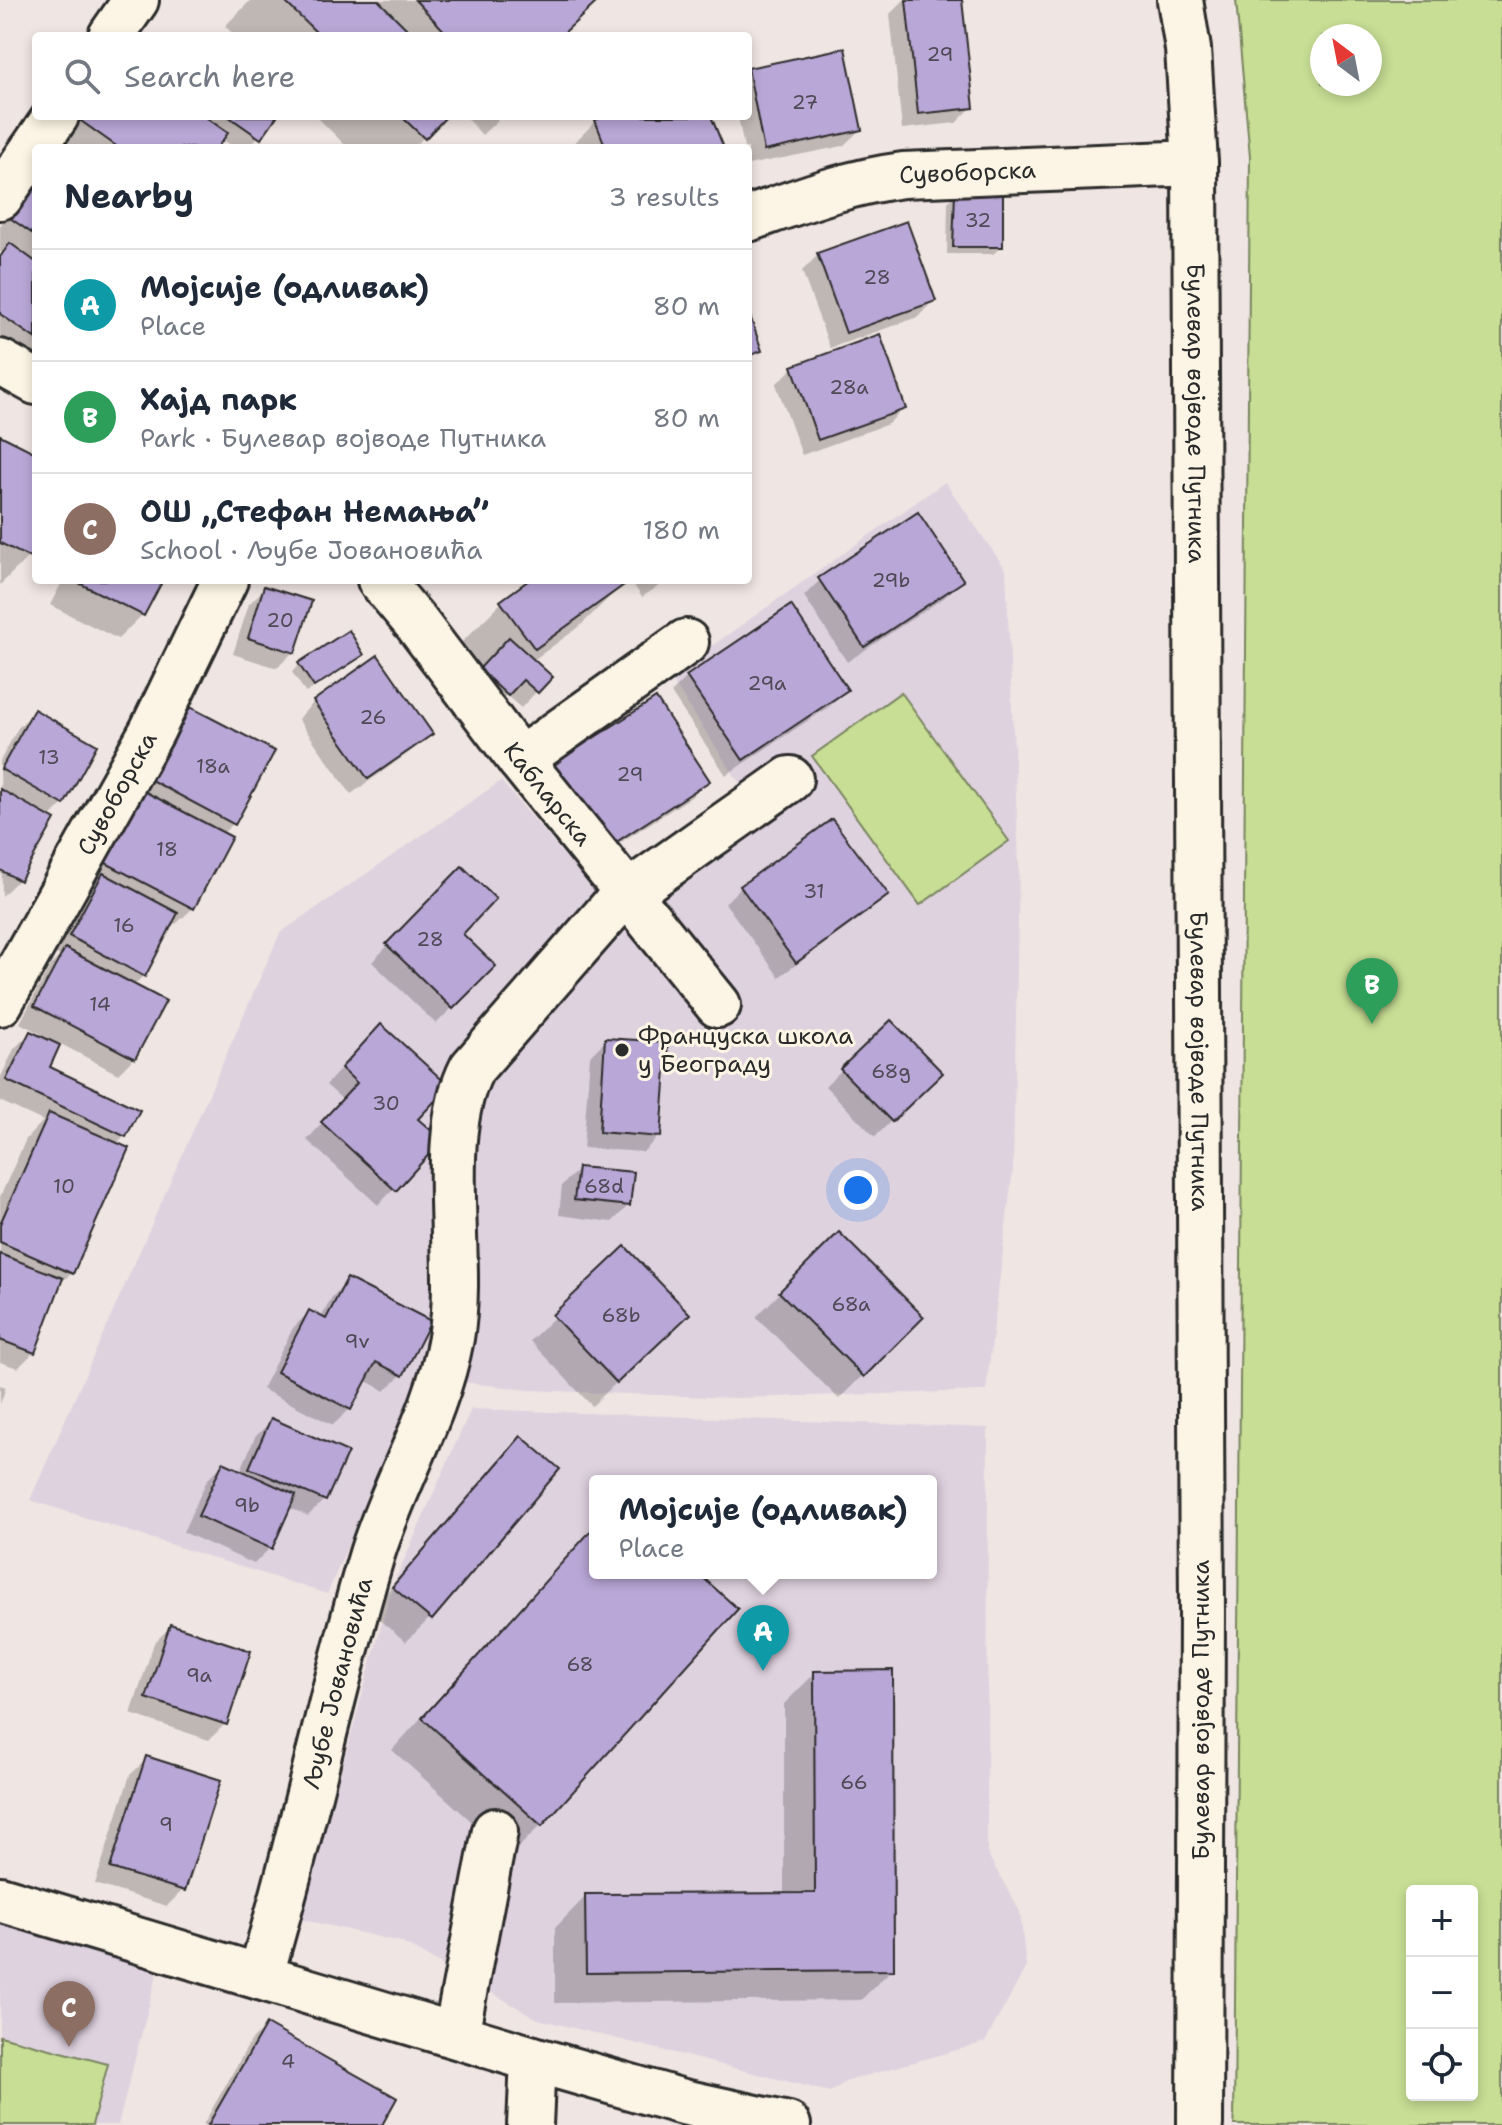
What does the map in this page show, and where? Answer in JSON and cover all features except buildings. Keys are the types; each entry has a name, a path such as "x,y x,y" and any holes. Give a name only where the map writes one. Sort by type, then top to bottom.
{"street":[{"path":"114,32 136,0"},
{"name":"Булевар војводе Путника","path":"1180,0 1188,49 1195,163 1202,1613 1200,2125"},
{"path":"37,144 53,120"},
{"path":"0,197 32,151"},
{"name":"Сувоборска","path":"752,218 834,189 903,175 1195,163"},
{"path":"0,362 32,380"},
{"name":"Сувоборска","path":"0,1003 152,731 223,584"},
{"name":"Кабларска","path":"383,584 520,760 718,1005"},
{"path":"520,760 686,642"},
{"name":"Љубе Јовановића","path":"260,1977 355,1612 374,1550 437,1395 451,1340 456,1306 454,1160 459,1102 472,1068 627,894 790,779"},
{"path":"456,2035 495,1831"},
{"path":"0,1899 533,2059 683,2102 788,2125"},
{"path":"530,2125 533,2059"}],"shaded area":[{"name":"Француска школа у Београду","path":"945,482 1006,570 1019,865 1013,1168 986,1391 734,1398 529,1390 421,1377 327,1594 30,1500 280,933 501,781 592,888 746,793 669,676"},
{"path":"471,1409 988,1428 987,1853 1020,1912 1026,1967 985,2042 847,2081 830,2092 538,2019 401,1942 300,1919 392,1587"},
{"path":"0,1923 158,1970 118,2125 0,2125"}],"green space":[{"path":"1236,0 1502,0 1502,2125 1234,2125 1250,157"},
{"path":"901,692 1009,841 920,905 812,756"},
{"path":"0,2036 108,2064 92,2125 0,2125"}],"place":[{"name":"Хајд парк","path":"1372,1024"},
{"name":"Француска школа у Београду","path":"622,1050"},
{"name":"Мојсије (одливак)","path":"763,1671"},
{"name":"ОШ „Стефан Немања”","path":"69,2047"}]}
